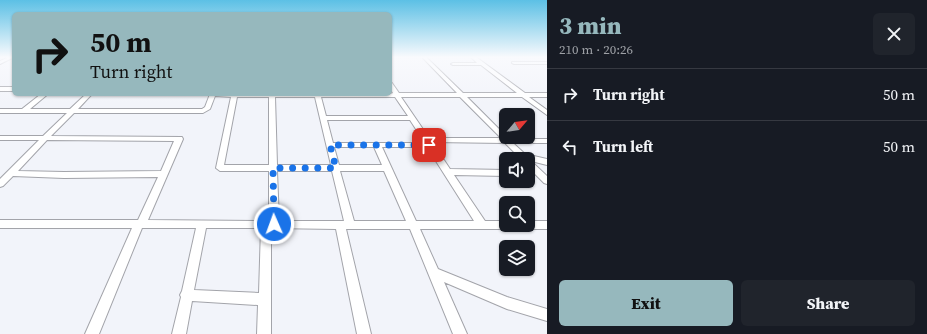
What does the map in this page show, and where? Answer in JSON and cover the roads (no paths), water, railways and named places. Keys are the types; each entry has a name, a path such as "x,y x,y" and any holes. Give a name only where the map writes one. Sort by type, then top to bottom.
{"street":[{"path":"440,73 499,132"},
{"path":"494,73 547,113"},
{"path":"392,87 482,225"},
{"path":"0,89 12,89"},
{"path":"392,94 547,94"},
{"path":"24,111 43,96"},
{"path":"0,184 87,96"},
{"path":"0,111 203,111 208,108 213,96"},
{"path":"234,96 220,168 387,168"},
{"path":"264,334 273,168 272,96"},
{"path":"318,96 336,168 364,334"},
{"path":"323,118 412,118"},
{"path":"0,138 179,139 92,334"},
{"path":"330,145 377,145 499,140"},
{"path":"535,140 547,140"},
{"path":"511,144 518,152"},
{"path":"377,145 412,225 435,272 460,334"},
{"path":"535,160 547,162"},
{"path":"535,169 547,181"},
{"path":"447,172 499,173"},
{"path":"11,173 164,174"},
{"path":"0,224 547,225"},
{"path":"179,334 202,224"},
{"path":"435,272 507,304 547,315"},
{"path":"186,295 265,299"}]}
